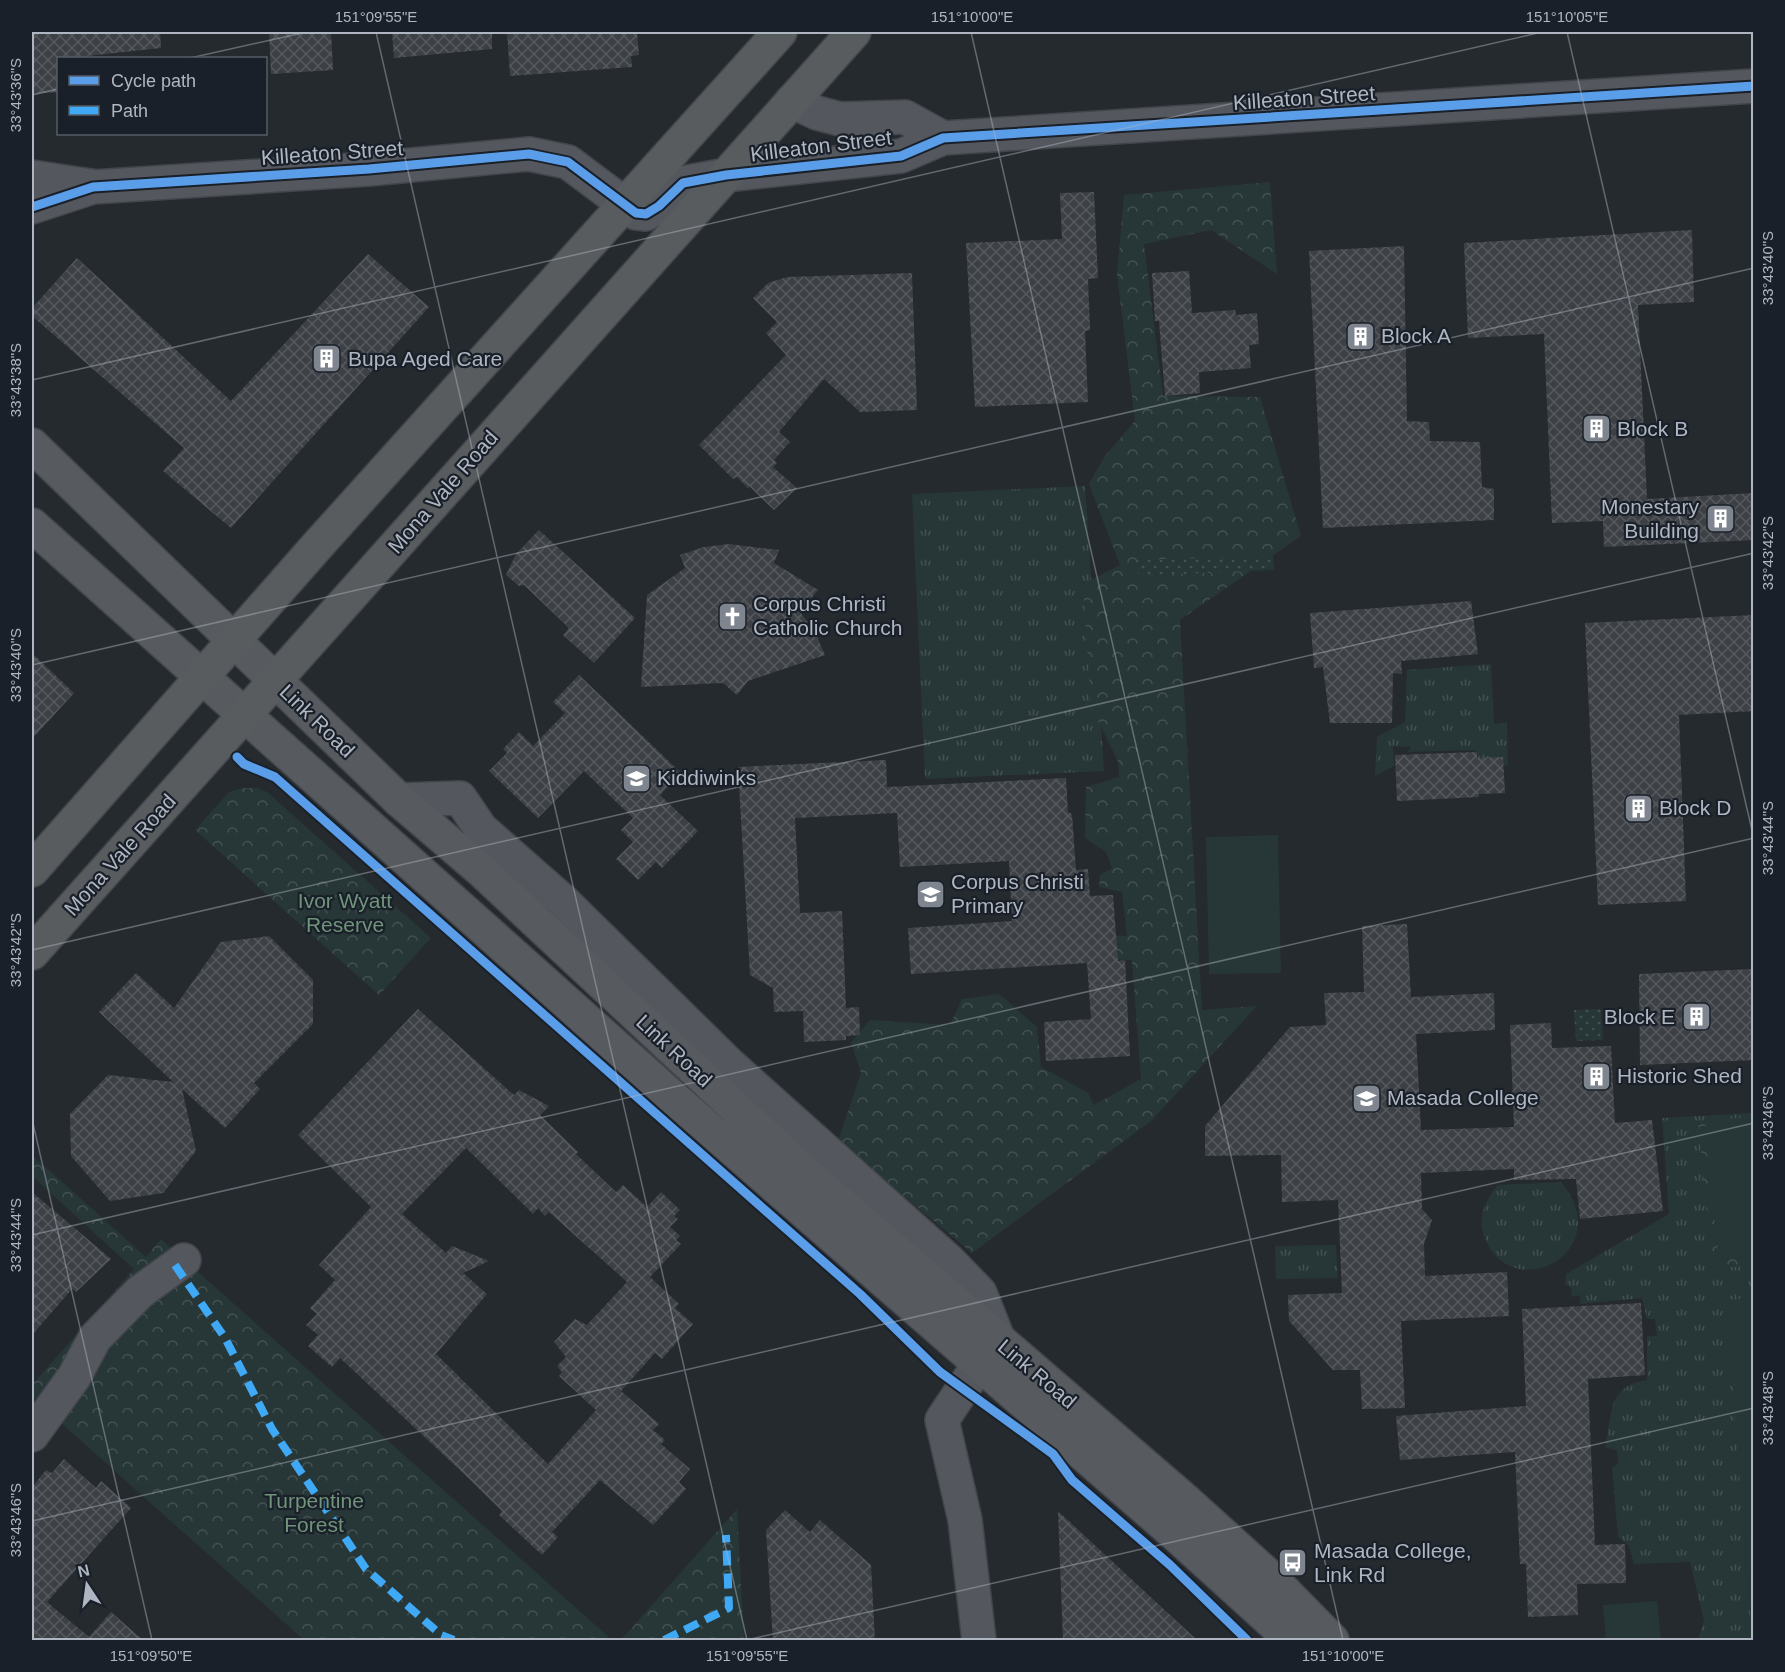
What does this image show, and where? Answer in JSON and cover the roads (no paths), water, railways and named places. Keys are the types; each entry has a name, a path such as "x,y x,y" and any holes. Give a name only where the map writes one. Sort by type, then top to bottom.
{"highway":[{"path":"32,870 235,642 317,546 780,32"},
{"name":"Mona Vale Road","path":"32,953 854,32"}],"main road":[{"name":"Link Road","path":"32,445 399,800 482,871 803,1171 1187,1502 1271,1578 1332,1641"},
{"name":"Link Road","path":"32,525 978,1366 1175,1534 1292,1641"}],"street":[{"name":"Killeaton Street","path":"32,177 93,187 369,169 529,154 568,162 603,186 625,206 636,213 646,214 660,206 683,183 726,175 901,156 943,138 1754,86"},
{"name":"Killeaton Street","path":"792,101 817,113 840,119 905,117 943,138"},
{"name":"Killeaton Street","path":"32,207 93,187"},
{"path":"35,1430 74,1377 95,1338 140,1292 184,1260"},
{"path":"978,1366 942,1420 965,1520 979,1641"}],"place":[{"name":"Block A","path":"1360,336"},
{"name":"Bupa Aged Care","path":"327,359"},
{"name":"Block B","path":"1596,429"},
{"name":"Monestary Building","path":"1720,519"},
{"name":"Corpus Christi Catholic Church","path":"732,616"},
{"name":"Kiddiwinks","path":"636,778"},
{"name":"Block D","path":"1638,808"},
{"name":"Corpus Christi Primary","path":"930,894"},
{"name":"Block E","path":"1696,1017"},
{"name":"Historic Shed","path":"1596,1076"},
{"name":"Masada College","path":"1366,1098"},
{"name":"Masada College, Link Rd","path":"1293,1563"}],"park label":[{"name":"Ivor Wyatt Reserve","path":"345,913"},
{"name":"Turpentine Forest","path":"314,1513"}]}
